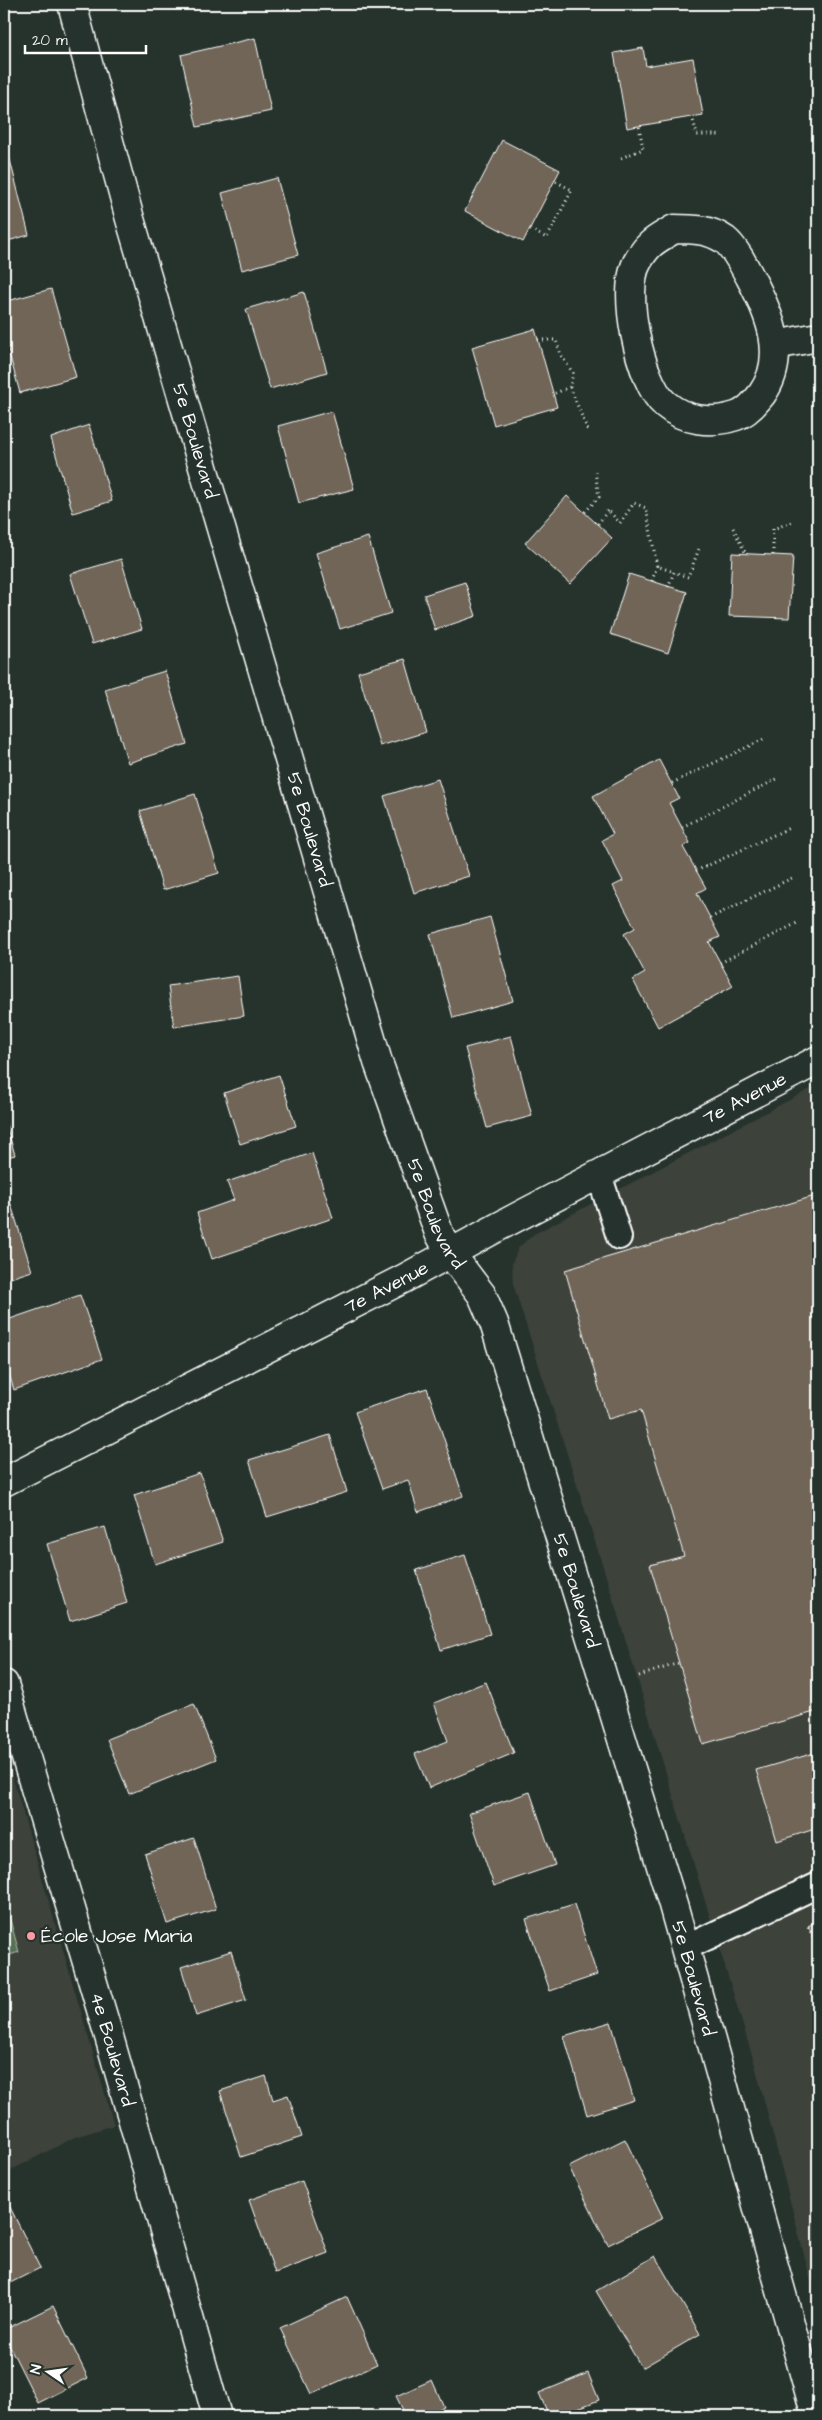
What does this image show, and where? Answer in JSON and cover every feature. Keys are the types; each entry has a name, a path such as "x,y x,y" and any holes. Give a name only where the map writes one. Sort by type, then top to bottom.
{"street":[{"name":"5e Boulevard","path":"72,4 127,210 378,1062 429,1209 451,1254 482,1295 494,1323 685,1948 807,2376 816,2416"},
{"path":"703,229 726,240 744,265 763,302 776,345 770,383 756,402 738,415 716,421 688,418 664,404 649,382 631,318 630,287 636,262 651,242 674,230 703,229"},
{"path":"776,345 818,337"},
{"name":"7e Avenue","path":"4,1482 451,1254 599,1174 818,1060"},
{"name":"4e Boulevard","path":"4,1684 108,2033 217,2416"}],"lane":[{"path":"599,1174 619,1237"},
{"path":"685,1948 818,1885"}],"path":[{"path":"692,116 697,135 721,135"},
{"path":"621,158 642,150 639,126"},
{"path":"530,230 547,238 572,190 555,180"},
{"path":"538,340 556,340 561,355 573,373 570,387 588,432"},
{"path":"554,394 570,387"},
{"path":"585,512 599,497 595,470"},
{"path":"598,524 608,510 620,523 634,503 646,508 657,566 652,582"},
{"path":"773,555 773,529 792,522"},
{"path":"733,528 746,554"},
{"path":"657,566 688,577 699,549"},
{"path":"668,587 674,572"},
{"path":"672,783 766,738"},
{"path":"682,827 779,778"},
{"path":"696,870 789,828"},
{"path":"710,918 794,877"},
{"path":"720,963 797,923"},
{"path":"636,1677 679,1663"},
{"path":"808,1926 818,1947"}],"shaded area":[{"path":"818,1085 818,2278 811,2282 755,2065 606,1576 513,1284 512,1263 519,1247 534,1234"},
{"name":"École Jose Maria","path":"4,1748 114,2125 75,2137 4,2174"}],"green space":[{"path":"4,1898 19,1952 4,1957"}],"building":[{"path":"255,38 271,111 197,127 181,55"},
{"path":"643,48 646,66 693,58 703,115 627,128 614,53"},
{"path":"502,140 560,170 523,242 465,211"},
{"path":"9,156 29,235 4,242 4,158"},
{"path":"277,178 298,255 242,270 222,193"},
{"path":"51,289 76,377 20,393 4,335 4,302"},
{"path":"304,292 327,372 270,389 246,309"},
{"path":"535,329 557,407 494,425 472,347"},
{"path":"332,411 354,489 299,503 278,426"},
{"path":"89,425 112,501 73,513 51,438"},
{"path":"567,496 612,538 570,584 525,543"},
{"path":"368,537 391,613 340,629 316,553"},
{"path":"732,553 793,556 789,618 729,616"},
{"path":"121,559 142,629 92,644 70,574"},
{"path":"629,574 687,592 668,653 610,634"},
{"path":"465,582 476,616 435,630 424,595"},
{"path":"405,659 426,732 380,746 358,672"},
{"path":"165,671 187,744 128,763 105,689"},
{"path":"659,760 679,798 669,803 690,843 683,847 706,888 697,893 720,937 709,942 733,986 658,1027 633,980 645,973 624,934 635,928 613,886 623,881 602,840 613,834 593,796"},
{"path":"438,779 469,876 414,893 384,796"},
{"path":"195,794 219,873 163,890 140,811"},
{"path":"490,917 513,1001 453,1018 430,934"},
{"path":"238,976 244,1016 174,1027 168,986"},
{"path":"511,1036 532,1116 487,1128 465,1048"},
{"path":"279,1075 296,1126 240,1144 224,1093"},
{"path":"4,1118 15,1155 4,1158"},
{"path":"312,1153 333,1218 212,1259 197,1213 234,1200 227,1182"},
{"path":"8,1195 32,1271 4,1280 4,1196"},
{"path":"818,1195 818,1711 703,1744 650,1565 684,1556 641,1410 608,1419 565,1270"},
{"path":"80,1295 102,1359 14,1390 4,1358 4,1321"},
{"path":"427,1388 463,1496 418,1512 408,1480 382,1489 355,1412"},
{"path":"330,1435 347,1492 267,1517 249,1460"},
{"path":"200,1473 223,1542 155,1564 134,1495"},
{"path":"105,1527 127,1603 70,1621 47,1544"},
{"path":"465,1555 490,1634 441,1650 416,1570"},
{"path":"486,1682 514,1753 429,1788 415,1754 448,1741 434,1703"},
{"path":"194,1704 216,1759 129,1794 107,1739"},
{"path":"818,1752 818,1828 777,1841 756,1770"},
{"path":"530,1792 555,1865 494,1886 469,1813"},
{"path":"194,1838 216,1909 167,1924 145,1854"},
{"path":"574,1904 597,1975 550,1991 526,1919"},
{"path":"818,1921 818,1947 808,1926"},
{"path":"231,1951 246,2000 196,2016 181,1967"},
{"path":"611,2022 634,2100 587,2115 564,2036"},
{"path":"266,2076 273,2100 288,2095 302,2137 241,2157 220,2091"},
{"path":"625,2139 663,2218 608,2245 569,2167"},
{"path":"302,2181 328,2253 275,2273 249,2200"},
{"path":"4,2195 40,2268 4,2286"},
{"path":"655,2256 700,2334 642,2368 596,2291"},
{"path":"347,2297 377,2364 311,2394 280,2328"},
{"path":"53,2306 88,2378 38,2403 4,2335 4,2330"},
{"path":"588,2373 599,2400 557,2416 549,2416 539,2393"},
{"path":"432,2380 444,2407 424,2416 406,2416 396,2396"}],"place":[{"name":"École Jose Maria","path":"31,1936"}]}
